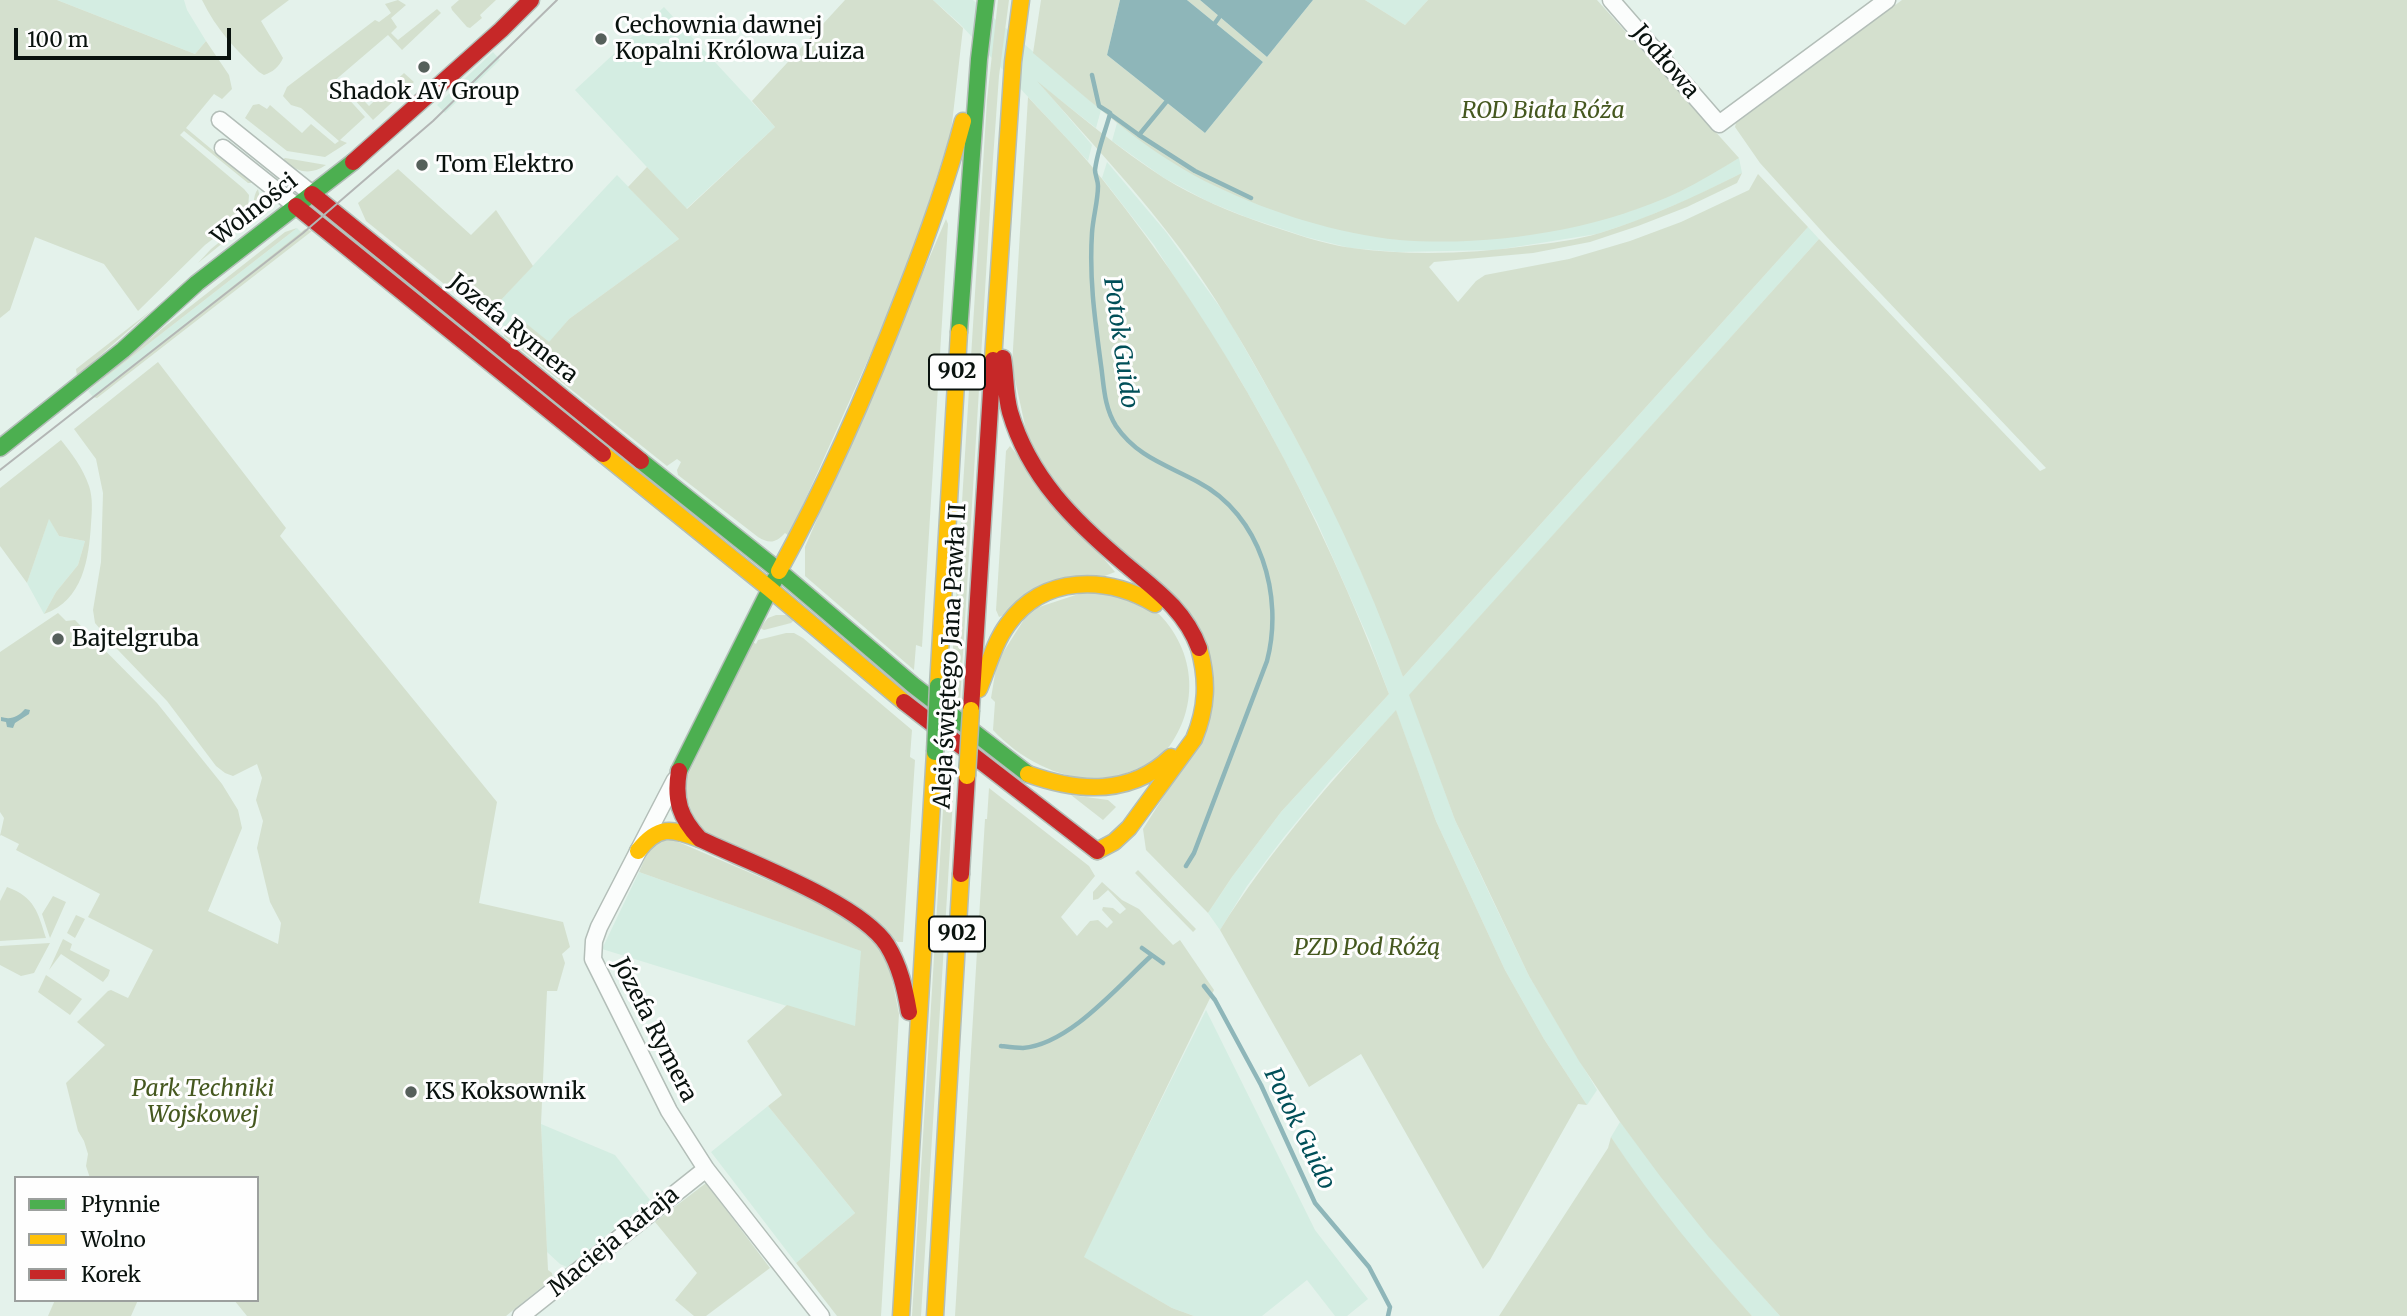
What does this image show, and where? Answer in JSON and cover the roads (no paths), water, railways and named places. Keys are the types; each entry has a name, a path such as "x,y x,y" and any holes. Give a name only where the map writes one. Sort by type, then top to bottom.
{"main road":[{"name":"Wolności","path":"0,448 123,350 197,283 352,162 501,30 531,0"},
{"name":"Aleja świętego Jana Pawła II","path":"901,1316 961,303 979,59 986,0"},
{"name":"Aleja świętego Jana Pawła II","path":"935,1316 996,302 1013,62 1021,0"},
{"path":"779,571 832,467 895,320 955,153 979,59"},
{"name":"Józefa Rymera","path":"312,194 541,382 779,571 870,650 1028,774 1055,785 1080,790 1102,790 1142,778 1163,765 1185,735 1196,700 1193,659 1177,625 1152,601 1118,586 1096,582 1080,583 1041,594 1010,622 996,647 971,708"},
{"name":"Józefa Rymera","path":"296,206 770,589 905,703 1097,851 1118,841 1194,739 1205,700 1203,657 1184,617 1068,515 1040,480 1017,433 1009,408 996,302"},
{"name":"Józefa Rymera","path":"680,771 779,571"},
{"path":"680,771 676,789 677,804 682,819 700,839"},
{"path":"638,851 645,840 661,830 682,832 858,915 887,945 902,979 910,1023 914,1072"}],"street":[{"name":"Jodłowa","path":"1611,0 1719,124 1887,0"},
{"name":"Józefa Rymera","path":"220,120 312,194"},
{"name":"Józefa Rymera","path":"223,148 296,206"},
{"name":"Józefa Rymera","path":"680,771 599,927 594,941 593,960 669,1111 706,1169 821,1316"},
{"name":"Macieja Rataja","path":"522,1316 706,1169"}],"water":[{"path":"1120,0 1187,0 1263,62 1205,133 1107,55"},
{"path":"1200,0 1313,0 1267,57"},
{"path":"25,709 30,710 29,714 15,723 13,728 7,727 6,722 1,721 1,717 14,717"}],"waterway":[{"path":"1215,23 1220,16"},
{"path":"1092,75 1099,106 1110,113"},
{"name":"Potok Guido","path":"1167,101 1139,135 1110,114 1096,163 1098,192 1092,233 1091,267 1105,396 1109,411 1124,437 1143,453 1220,496 1238,515 1252,536 1262,560 1269,584 1272,610 1272,636 1267,661 1194,853 1186,866"},
{"path":"1139,135 1195,171 1251,198"},
{"name":"Potok Guido","path":"1142,948 1163,963"},
{"path":"1001,1046 1023,1048 1058,1036 1092,1012 1151,956"},
{"name":"Potok Guido","path":"1204,986 1215,1000 1261,1085 1315,1203 1369,1267 1390,1307 1388,1316"}],"tram line":[{"path":"0,470 303,233 433,121 557,0"}],"place":[{"name":"Cechownia dawnej Kopalni Królowa Luiza","path":"601,39"},
{"name":"Shadok AV Group","path":"424,67"},
{"name":"Tom Elektro","path":"422,165"},
{"name":"Bajtelgruba","path":"58,639"},
{"name":"KS Koksownik","path":"411,1092"}],"park label":[{"name":"ROD Biała Róża","path":"1543,111"},
{"name":"PZD Pod Różą","path":"1367,948"},
{"name":"Park Techniki Wojskowej","path":"203,1102"}]}
